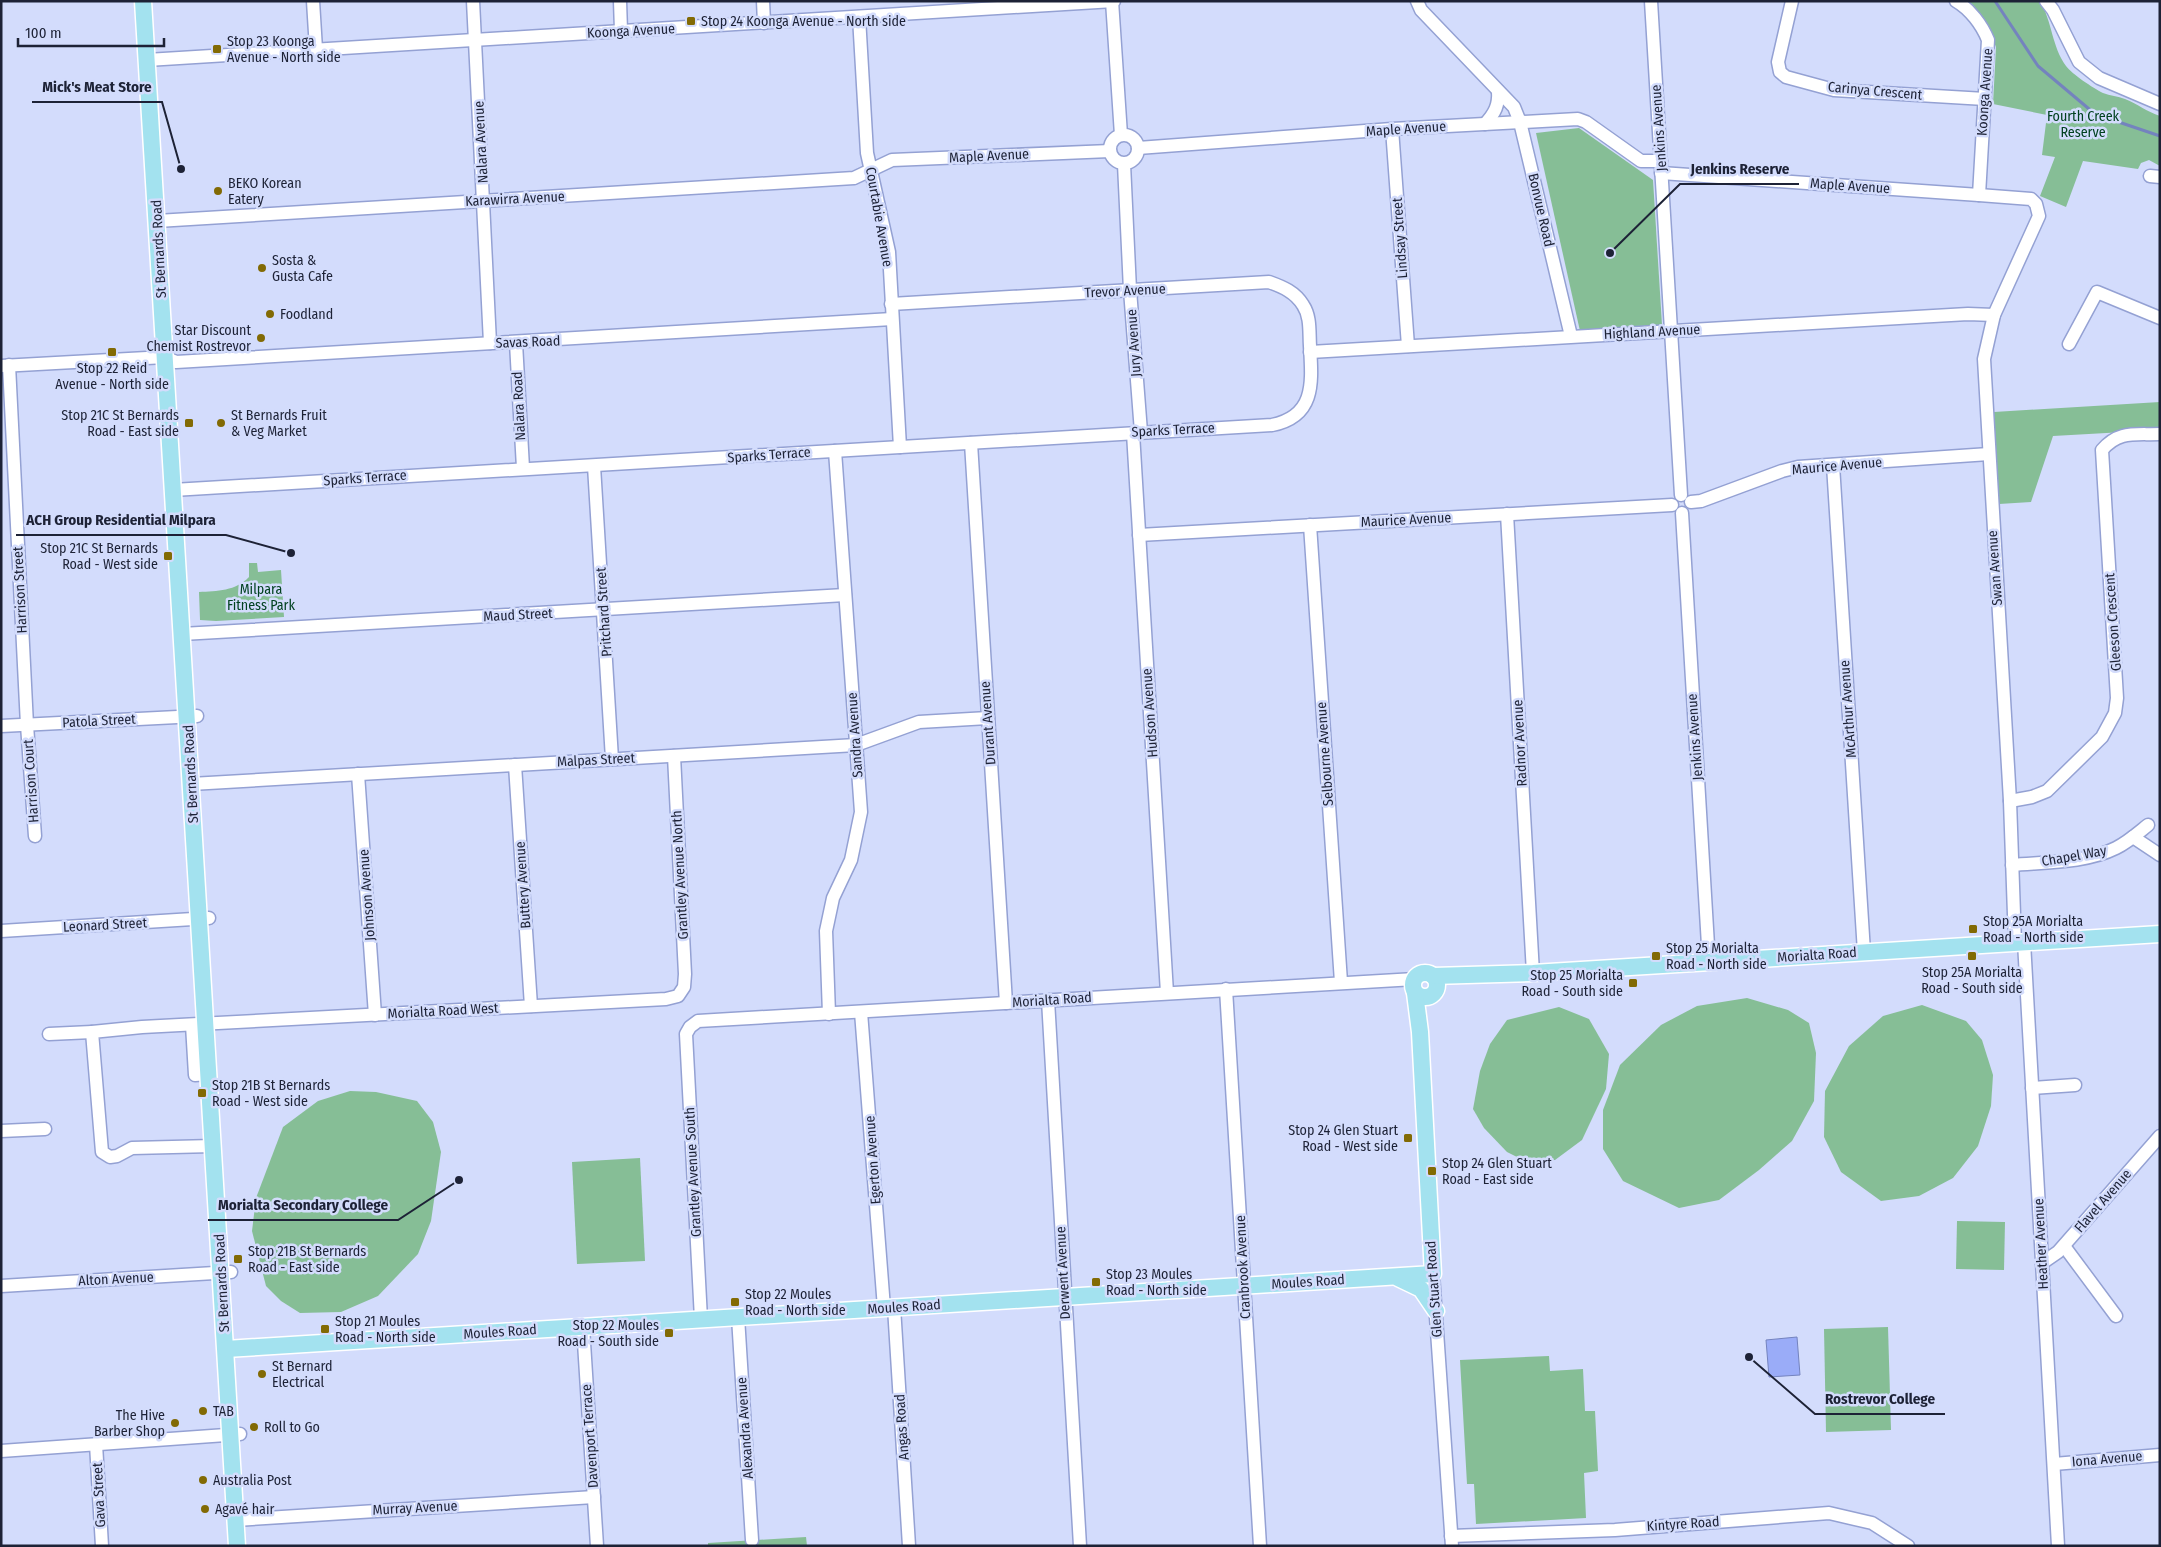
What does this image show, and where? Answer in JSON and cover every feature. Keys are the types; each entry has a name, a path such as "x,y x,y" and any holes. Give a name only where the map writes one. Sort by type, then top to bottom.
{"main road":[{"name":"St Bernards Road","path":"144,1 152,59 204,919 204,1024 226,1272 241,1519 247,1546"},
{"name":"St Bernards Road","path":"152,59 153,1"},
{"name":"Morialta Road","path":"1474,975 1423,990 1421,974 1433,976 1533,973 2160,934"},
{"name":"Glen Stuart Road","path":"1423,990 1420,1032 1433,1274"},
{"name":"St Bernards Road","path":"204,1024 213,1146 226,1272"},
{"name":"Moules Road","path":"231,1348 1433,1274"},
{"path":"1394,1276 1407,1280 1421,1289 1436,1311"},
{"name":"St Bernards Road","path":"238,1546 241,1519"}],"street":[{"path":"313,1 316,50"},
{"name":"Nalara Avenue","path":"474,1 490,343"},
{"path":"620,1 621,31"},
{"path":"763,1 764,23"},
{"name":"Koonga Avenue","path":"152,59 859,17 911,7 1113,1"},
{"path":"1113,1 1121,135"},
{"name":"Bonvue Road","path":"1417,1 1421,10 1514,107 1520,122 1571,336"},
{"name":"Jenkins Avenue","path":"1651,1 1670,330 1686,498"},
{"name":"Carinya Crescent","path":"1792,1 1778,62 1780,72 1786,76 1834,90 1985,99"},
{"name":"Koonga Avenue","path":"1956,1 1964,6 1984,30 1988,40 1978,195"},
{"path":"2046,1 2053,10 2079,62 2099,78 2160,104"},
{"name":"Courtabie Avenue","path":"859,17 868,152 889,252 900,447"},
{"path":"1485,124 1494,114 1498,101 1498,90"},
{"name":"Maple Avenue","path":"1138,148 1578,119 1641,161 1661,167 2031,199 2036,204"},
{"name":"Lindsay Street","path":"1392,130 1408,346"},
{"path":"1121,135 1131,137 1138,148 1136,157 1124,164 1113,158 1110,151 1111,142 1121,135"},
{"name":"Maple Avenue","path":"872,171 892,160 1110,151"},
{"name":"Jury Avenue","path":"1124,164 1137,432"},
{"name":"Karawirra Avenue","path":"162,220 854,178 872,171"},
{"name":"Swan Avenue","path":"2019,943 2012,865 2010,801 1984,360 1994,315 2039,216 2036,204"},
{"name":"Trevor Avenue","path":"891,304 1269,282 1283,287 1294,294 1303,305 1309,317 1310,352"},
{"path":"2069,344 2097,292 2160,318"},
{"name":"Highland Avenue","path":"1310,352 1670,330 1994,315"},
{"name":"Savas Road","path":"5,366 516,343 892,319"},
{"name":"Nalara Road","path":"516,343 523,468"},
{"name":"Sparks Terrace","path":"178,490 523,468 594,466 971,443 1283,422 1292,418 1302,408 1309,396 1312,382 1310,352"},
{"name":"Harrison Street","path":"5,366 27,725"},
{"name":"Hudson Avenue","path":"1137,432 1139,535 1167,993"},
{"name":"Gleeson Crescent","path":"2010,801 2032,797 2047,791 2102,738 2115,713 2118,698 2102,450 2113,438 2123,435 2160,434"},
{"name":"Durant Avenue","path":"971,443 1006,1003"},
{"name":"Sandra Avenue","path":"829,1014 826,931 832,898 851,860 861,812 835,451"},
{"name":"Maurice Avenue","path":"1686,498 1702,501 1782,471 1798,467 1989,454"},
{"name":"McArthur Avenue","path":"1833,465 1864,952"},
{"name":"Pritchard Street","path":"594,466 612,759"},
{"path":"1677,509 1688,510 1686,498"},
{"name":"Jenkins Avenue","path":"1677,509 1709,962"},
{"name":"Maurice Avenue","path":"1139,535 1507,514 1677,509"},
{"name":"Radnor Avenue","path":"1507,514 1533,973"},
{"name":"Selbourne Avenue","path":"1310,525 1341,982"},
{"name":"Maud Street","path":"187,633 845,596"},
{"name":"Patola Street","path":"1,726 192,717"},
{"name":"Malpas Street","path":"196,784 856,745 919,722 988,718"},
{"name":"Harrison Court","path":"27,725 35,836"},
{"name":"Grantley Avenue North","path":"674,756 684,961 684,987 680,993"},
{"name":"Buttery Avenue","path":"515,765 531,1006"},
{"name":"Johnson Avenue","path":"358,774 375,1015"},
{"name":"Chapel Way","path":"2012,865 2070,860 2102,854 2125,843 2148,825"},
{"path":"2133,837 2160,855"},
{"name":"Leonard Street","path":"1,931 204,919"},
{"name":"Heather Avenue","path":"2019,943 2032,1088 2058,1546"},
{"name":"Morialta Road","path":"690,1026 698,1021 1341,982 1423,990"},
{"name":"Cranbrook Avenue","path":"1226,989 1260,1546"},
{"name":"Morialta Road West","path":"49,1034 666,999 680,993"},
{"name":"Derwent Avenue","path":"1048,1000 1080,1546"},
{"name":"Egerton Avenue","path":"861,1012 889,1308"},
{"name":"Grantley Avenue South","path":"690,1026 686,1034 701,1319"},
{"path":"92,1032 102,1152 110,1157 117,1156 132,1148 213,1146"},
{"path":"2032,1088 2075,1085"},
{"path":"1,1131 46,1129"},
{"name":"Flavel Avenue","path":"2042,1263 2064,1246 2157,1144"},
{"path":"2064,1246 2116,1316"},
{"name":"Alton Avenue","path":"1,1286 226,1272"},
{"name":"Glen Stuart Road","path":"1433,1274 1452,1541"},
{"name":"Angas Road","path":"889,1308 909,1546"},
{"name":"Alexandra Avenue","path":"738,1317 752,1540"},
{"name":"Davenport Terrace","path":"583,1326 596,1546"},
{"path":"1,1451 235,1435"},
{"name":"Gava Street","path":"96,1444 102,1546"},
{"name":"Iona Avenue","path":"2054,1464 2160,1455"},
{"name":"Murray Avenue","path":"241,1519 594,1497"},
{"name":"Kintyre Road","path":"1452,1541 1829,1513 1872,1523 1908,1546"}],"green space":[{"name":"Fourth Creek Reserve","path":"1966,1 2040,1 2061,59 2069,69 2083,81 2103,93 2125,99 2160,116 2160,166 2149,160 2141,163 2138,169 2083,161 2066,207 2040,196 2055,157 2042,155 2047,115 1993,104 1996,47 1986,22"},
{"path":"1579,128 1653,180 1662,325 1580,331 1536,133"},
{"path":"2160,402 2160,430 2053,436 2031,502 1999,504 1994,412"},
{"name":"Milpara Fitness Park","path":"249,563 257,563 258,572 281,570 284,617 216,621 200,620 199,592 232,588 244,582 249,577"},
{"path":"1747,998 1788,1010 1809,1023 1816,1053 1814,1101 1792,1141 1759,1170 1719,1200 1679,1208 1623,1181 1603,1149 1603,1110 1620,1065 1661,1025 1697,1006"},
{"path":"1922,1005 1966,1021 1982,1040 1993,1075 1991,1106 1978,1146 1953,1178 1919,1196 1881,1201 1841,1172 1824,1137 1825,1091 1849,1046 1883,1016"},
{"path":"1559,1007 1589,1019 1609,1054 1606,1089 1582,1140 1555,1160 1527,1162 1507,1152 1484,1128 1473,1109 1480,1071 1490,1044 1507,1020"},
{"path":"350,1091 376,1092 417,1101 433,1122 441,1152 431,1221 418,1254 378,1296 341,1312 300,1313 281,1301 266,1286 252,1231 256,1198 283,1127 318,1101"},
{"path":"640,1158 645,1261 577,1264 572,1162"},
{"path":"1957,1221 2005,1222 2004,1270 1956,1269"},
{"path":"1888,1327 1891,1430 1826,1432 1824,1329"},
{"path":"1549,1356 1550,1371 1583,1369 1585,1411 1595,1411 1598,1471 1584,1473 1586,1518 1476,1524 1474,1484 1467,1484 1460,1360"},
{"path":"806,1537 807,1546 708,1546 708,1543"}],"water":[{"path":"1797,1337 1800,1375 1769,1377 1766,1340"}],"waterway":[{"path":"1995,1 2038,66 2095,114 2160,136"}],"place":[{"name":"Stop 24 Koonga Avenue - North side","path":"691,21"},
{"name":"Stop 23 Koonga Avenue - North side","path":"217,49"},
{"name":"Mick's Meat Store","path":"181,169"},
{"name":"BEKO Korean Eatery","path":"218,191"},
{"name":"Jenkins Reserve","path":"1610,253"},
{"name":"Sosta & Gusta Cafe","path":"262,268"},
{"name":"Foodland","path":"270,314"},
{"name":"Star Discount Chemist Rostrevor","path":"261,338"},
{"name":"Stop 22 Reid Avenue - North side","path":"112,352"},
{"name":"Stop 21C St Bernards Road - East side","path":"189,423"},
{"name":"St Bernards Fruit & Veg Market","path":"221,423"},
{"name":"ACH Group Residential Milpara","path":"291,553"},
{"name":"Stop 21C St Bernards Road - West side","path":"168,556"},
{"name":"Stop 25A Morialta Road - North side","path":"1973,929"},
{"name":"Stop 25 Morialta Road - North side","path":"1656,956"},
{"name":"Stop 25A Morialta Road - South side","path":"1972,956"},
{"name":"Stop 25 Morialta Road - South side","path":"1633,983"},
{"name":"Stop 21B St Bernards Road - West side","path":"202,1093"},
{"name":"Stop 24 Glen Stuart Road - West side","path":"1408,1138"},
{"name":"Stop 24 Glen Stuart Road - East side","path":"1432,1171"},
{"name":"Morialta Secondary College","path":"459,1180"},
{"name":"Stop 21B St Bernards Road - East side","path":"238,1259"},
{"name":"Stop 23 Moules Road - North side","path":"1096,1282"},
{"name":"Stop 22 Moules Road - North side","path":"735,1302"},
{"name":"Stop 21 Moules Road - North side","path":"325,1329"},
{"name":"Stop 22 Moules Road - South side","path":"669,1333"},
{"name":"Rostrevor College","path":"1749,1357"},
{"name":"St Bernard Electrical","path":"262,1374"},
{"name":"TAB","path":"203,1411"},
{"name":"The Hive Barber Shop","path":"175,1423"},
{"name":"Roll to Go","path":"254,1427"},
{"name":"Australia Post","path":"203,1480"},
{"name":"Agavé hair","path":"205,1509"}]}
